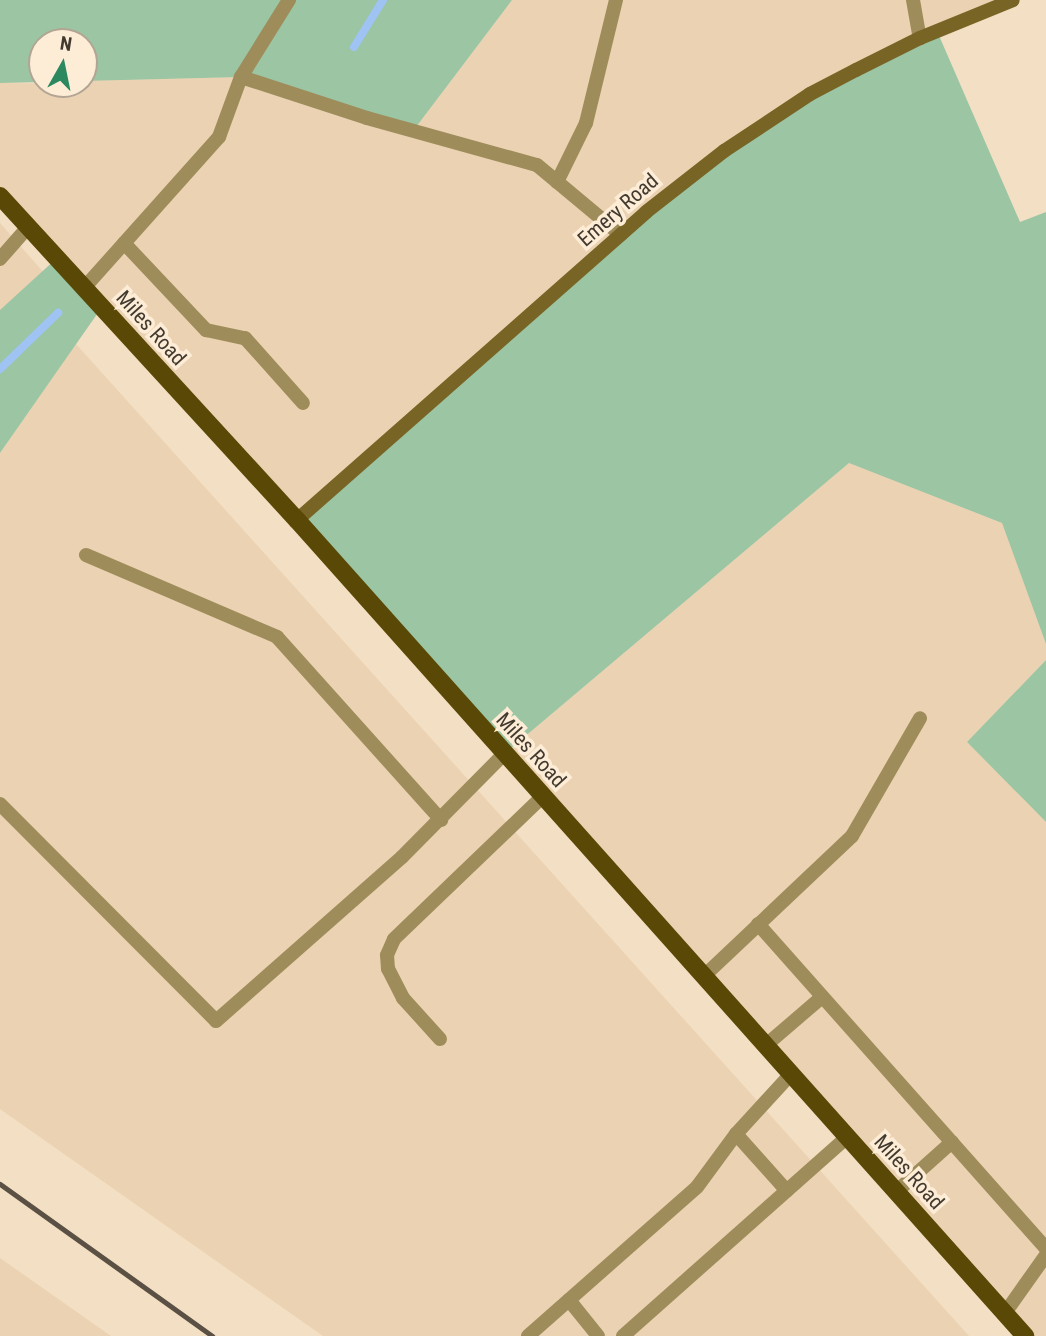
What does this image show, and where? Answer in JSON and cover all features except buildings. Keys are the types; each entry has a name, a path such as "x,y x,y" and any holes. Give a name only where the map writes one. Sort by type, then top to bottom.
{"main road":[{"name":"Miles Road","path":"0,196 297,520 846,1138 1026,1336"}],"street":[{"name":"Emery Road","path":"297,520 687,178 810,94 920,38 1013,0"}],"lane":[{"path":"84,288 219,137 241,77 289,0"},
{"path":"557,182 586,123 616,0"},
{"path":"913,0 920,38"},
{"path":"241,77 366,118 537,165 621,235"},
{"path":"0,259 29,227"},
{"path":"124,243 206,330 245,338 303,403"},
{"path":"86,555 277,637 441,820"},
{"path":"703,977 852,836 920,718"},
{"path":"0,804 216,1021 441,820 504,754"},
{"path":"440,1039 403,998 388,969 387,955 394,939 542,797"},
{"path":"758,924 1046,1248"},
{"path":"765,1046 822,996"},
{"path":"528,1336 697,1187 736,1134 790,1075"},
{"path":"736,1134 787,1191"},
{"path":"623,1336 846,1138"},
{"path":"896,1192 952,1142"},
{"path":"1005,1313 1046,1255"},
{"path":"569,1300 598,1336"}],"shaded area":[{"path":"512,0 1013,0 937,31 297,520 0,196 0,83 28,83 28,98 98,98 98,81 241,77 413,131"},
{"path":"0,223 46,275 0,316"},
{"path":"76,344 969,1336 323,1336 0,1109 0,453"},
{"path":"849,463 1002,523 1046,644 1046,660 967,742 1046,822 1046,1336 1025,1336 504,754"},
{"path":"0,1258 111,1336 0,1336"}],"green space":[{"path":"0,0 512,0 413,131 241,77 98,81 98,28 28,28 28,82 0,83"},
{"path":"937,31 1020,222 1046,212 1046,644 1002,523 849,463 504,754 297,520 646,212 769,120"},
{"path":"57,258 102,307 0,453 0,310"},
{"path":"1046,660 1046,822 967,742"}],"waterway":[{"path":"354,47 383,0"},
{"path":"0,369 58,313"}],"railway":[{"path":"0,1184 212,1336"}]}
